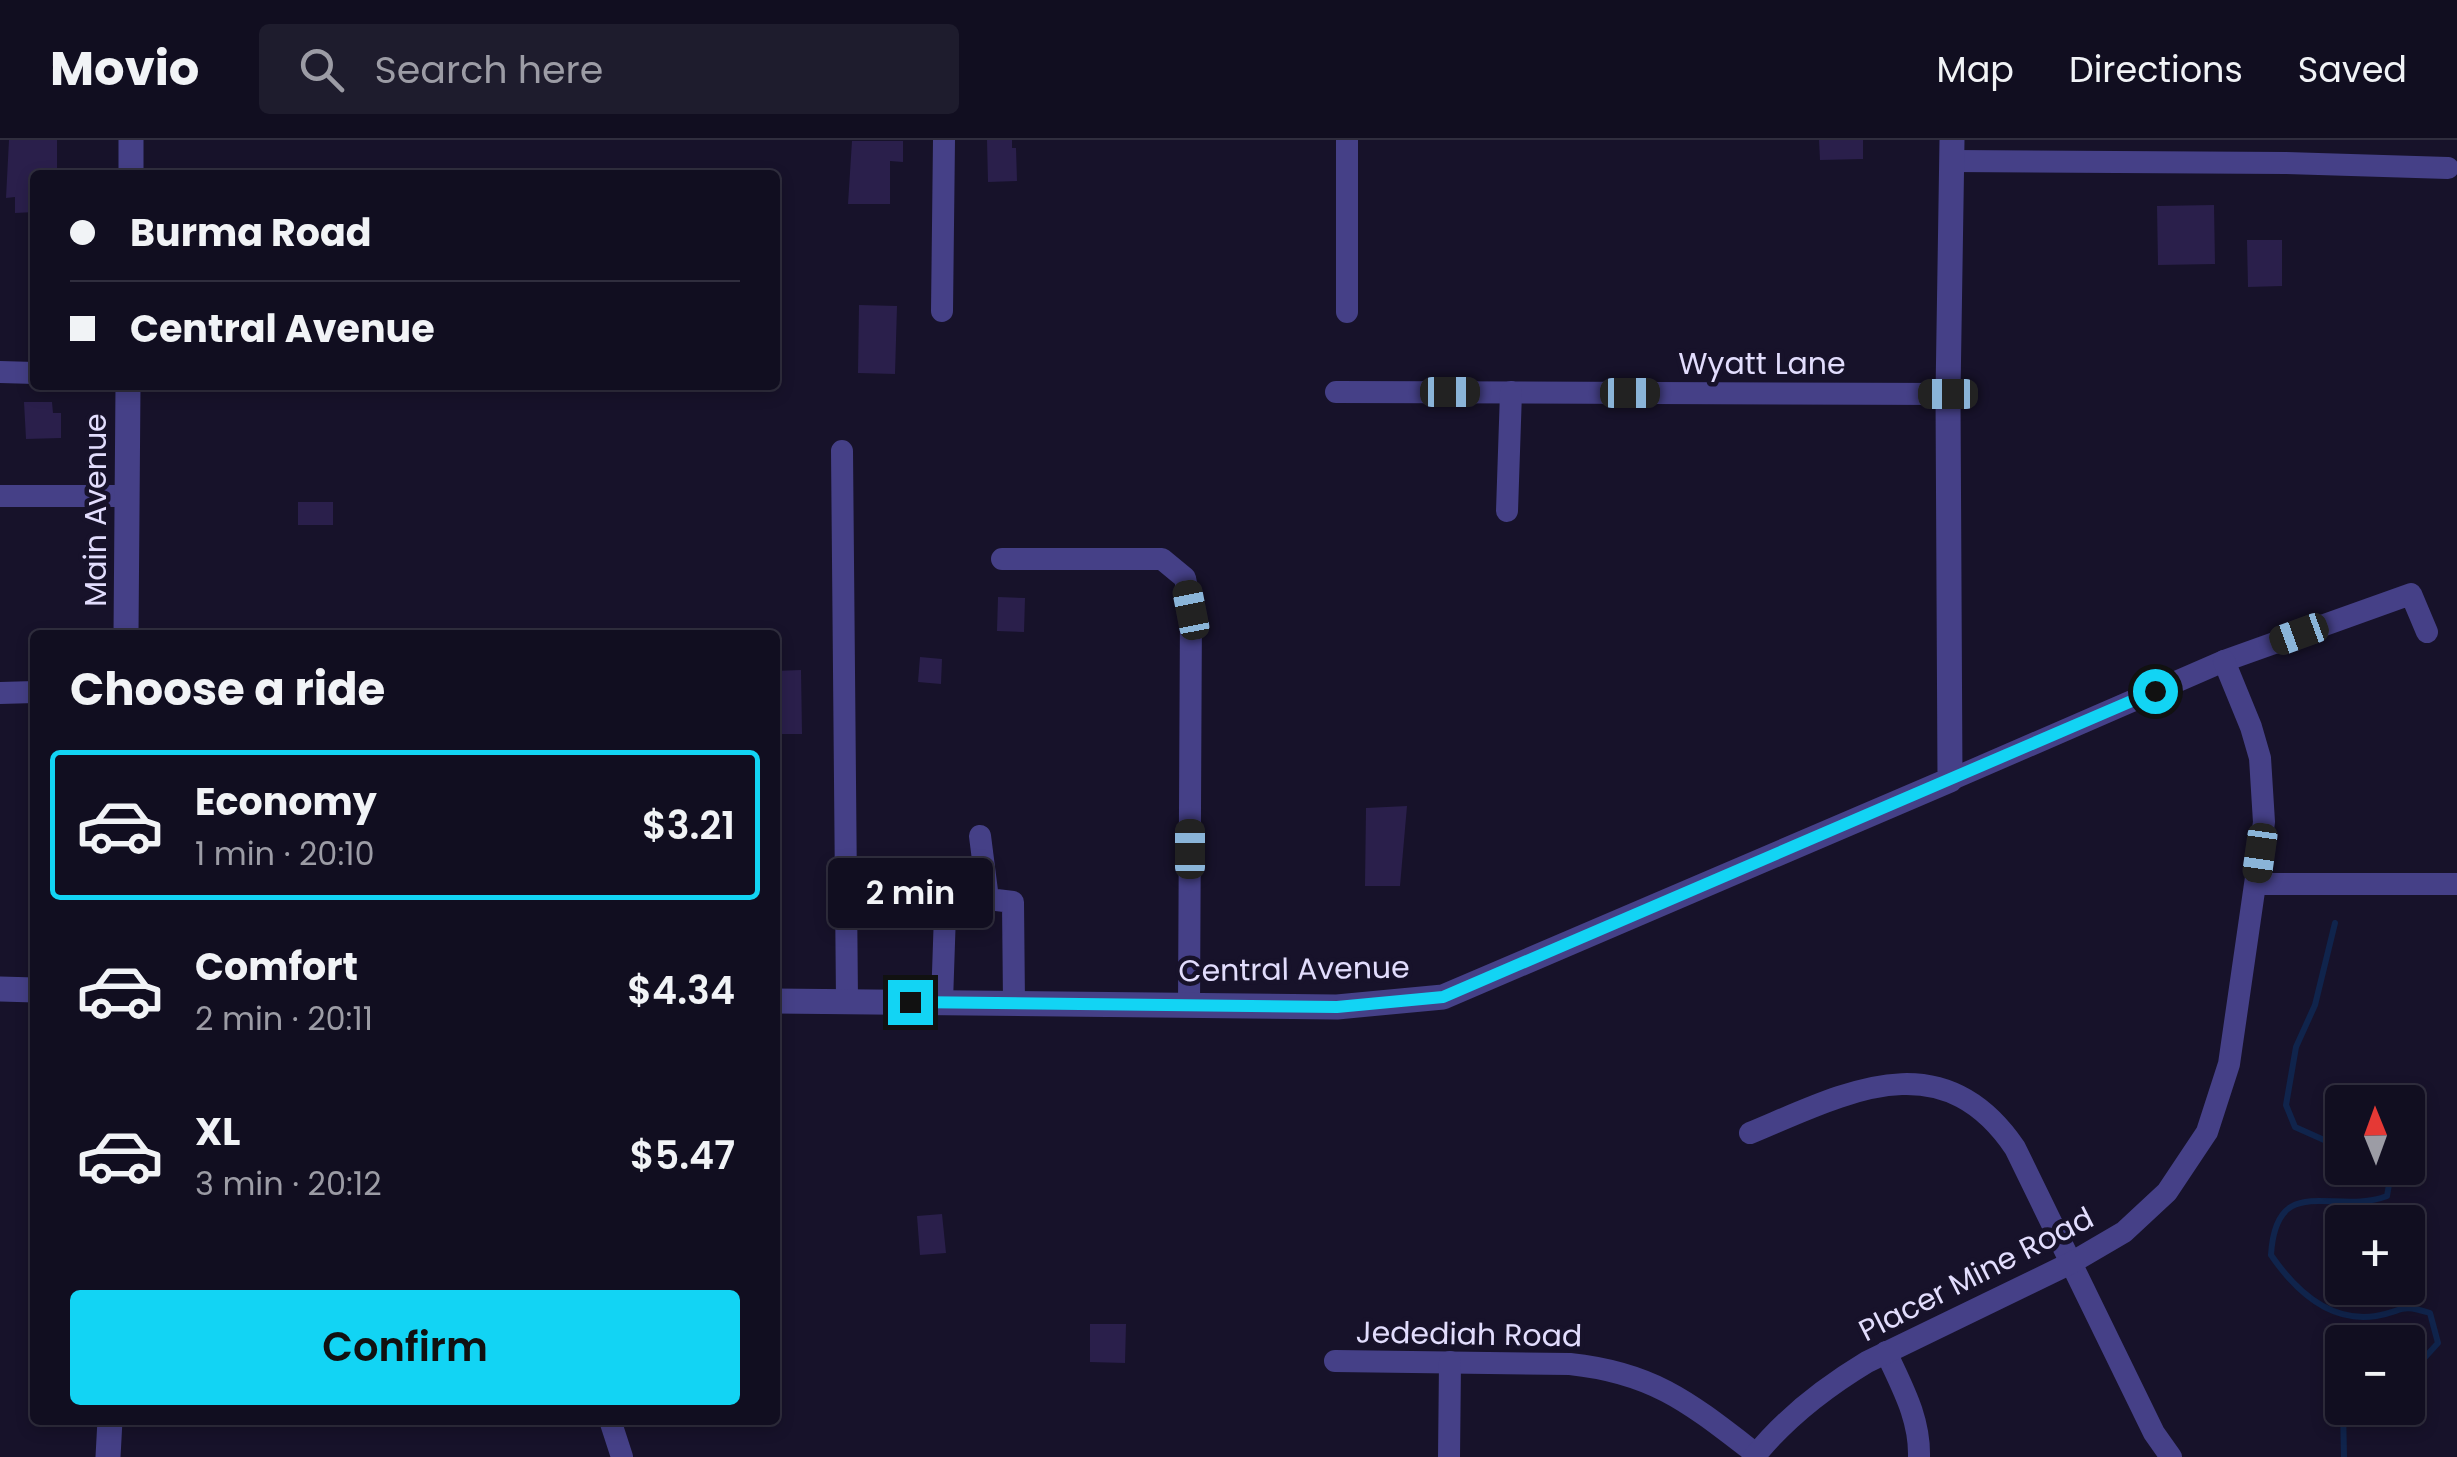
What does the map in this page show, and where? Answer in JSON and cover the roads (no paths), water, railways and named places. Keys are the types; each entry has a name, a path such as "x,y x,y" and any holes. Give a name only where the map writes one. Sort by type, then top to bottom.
{"street":[{"path":"130,170 131,140"},
{"path":"942,310 944,140"},
{"path":"1347,140 1347,312"},
{"path":"2428,632 2411,594 2224,662 1950,780 1948,394 1952,151 2286,151 2448,168"},
{"path":"0,372 30,373"},
{"name":"Main Avenue","path":"126,630 128,390"},
{"name":"Wyatt Lane","path":"1336,392 1948,394"},
{"path":"1508,511 1511,392"},
{"path":"842,451 847,1001"},
{"path":"0,496 127,496"},
{"path":"1002,559 1162,559 1185,578 1191,610 1189,1006"},
{"name":"Placer Mine Road","path":"1755,1456 1807,1402 1836,1380 2100,1248 2146,1213 2184,1170 2207,1132 2230,1064 2264,822 2260,758 2252,727 2224,662"},
{"path":"0,693 30,692"},
{"name":"Central Avenue","path":"780,1001 1337,1007 1443,997 1950,780"},
{"path":"980,836 988,899 1013,902 1014,1003"},
{"path":"942,1002 946,884"},
{"path":"2256,884 2457,884"},
{"path":"0,989 30,990"},
{"path":"1750,1133 1865,1086 1894,1082 1950,1093 1987,1115 2007,1136 2154,1433 2171,1457"},
{"path":"1886,1352 1913,1410 1919,1457"},
{"name":"Jedediah Road","path":"1335,1361 1570,1364 1632,1375 1690,1403 1755,1456"},
{"path":"1449,1457 1450,1362"},
{"path":"108,1457 110,1425"},
{"path":"612,1425 622,1457"}],"waterway":[{"path":"2325,1140 2295,1127 2286,1105 2296,1047 2315,1005 2335,923"},
{"path":"2389,1185 2387,1196 2367,1201 2296,1204 2284,1213 2275,1229 2271,1255 2303,1292 2329,1309 2359,1317 2406,1308 2430,1313 2438,1343 2425,1357"},
{"path":"2343,1425 2344,1457"}]}
